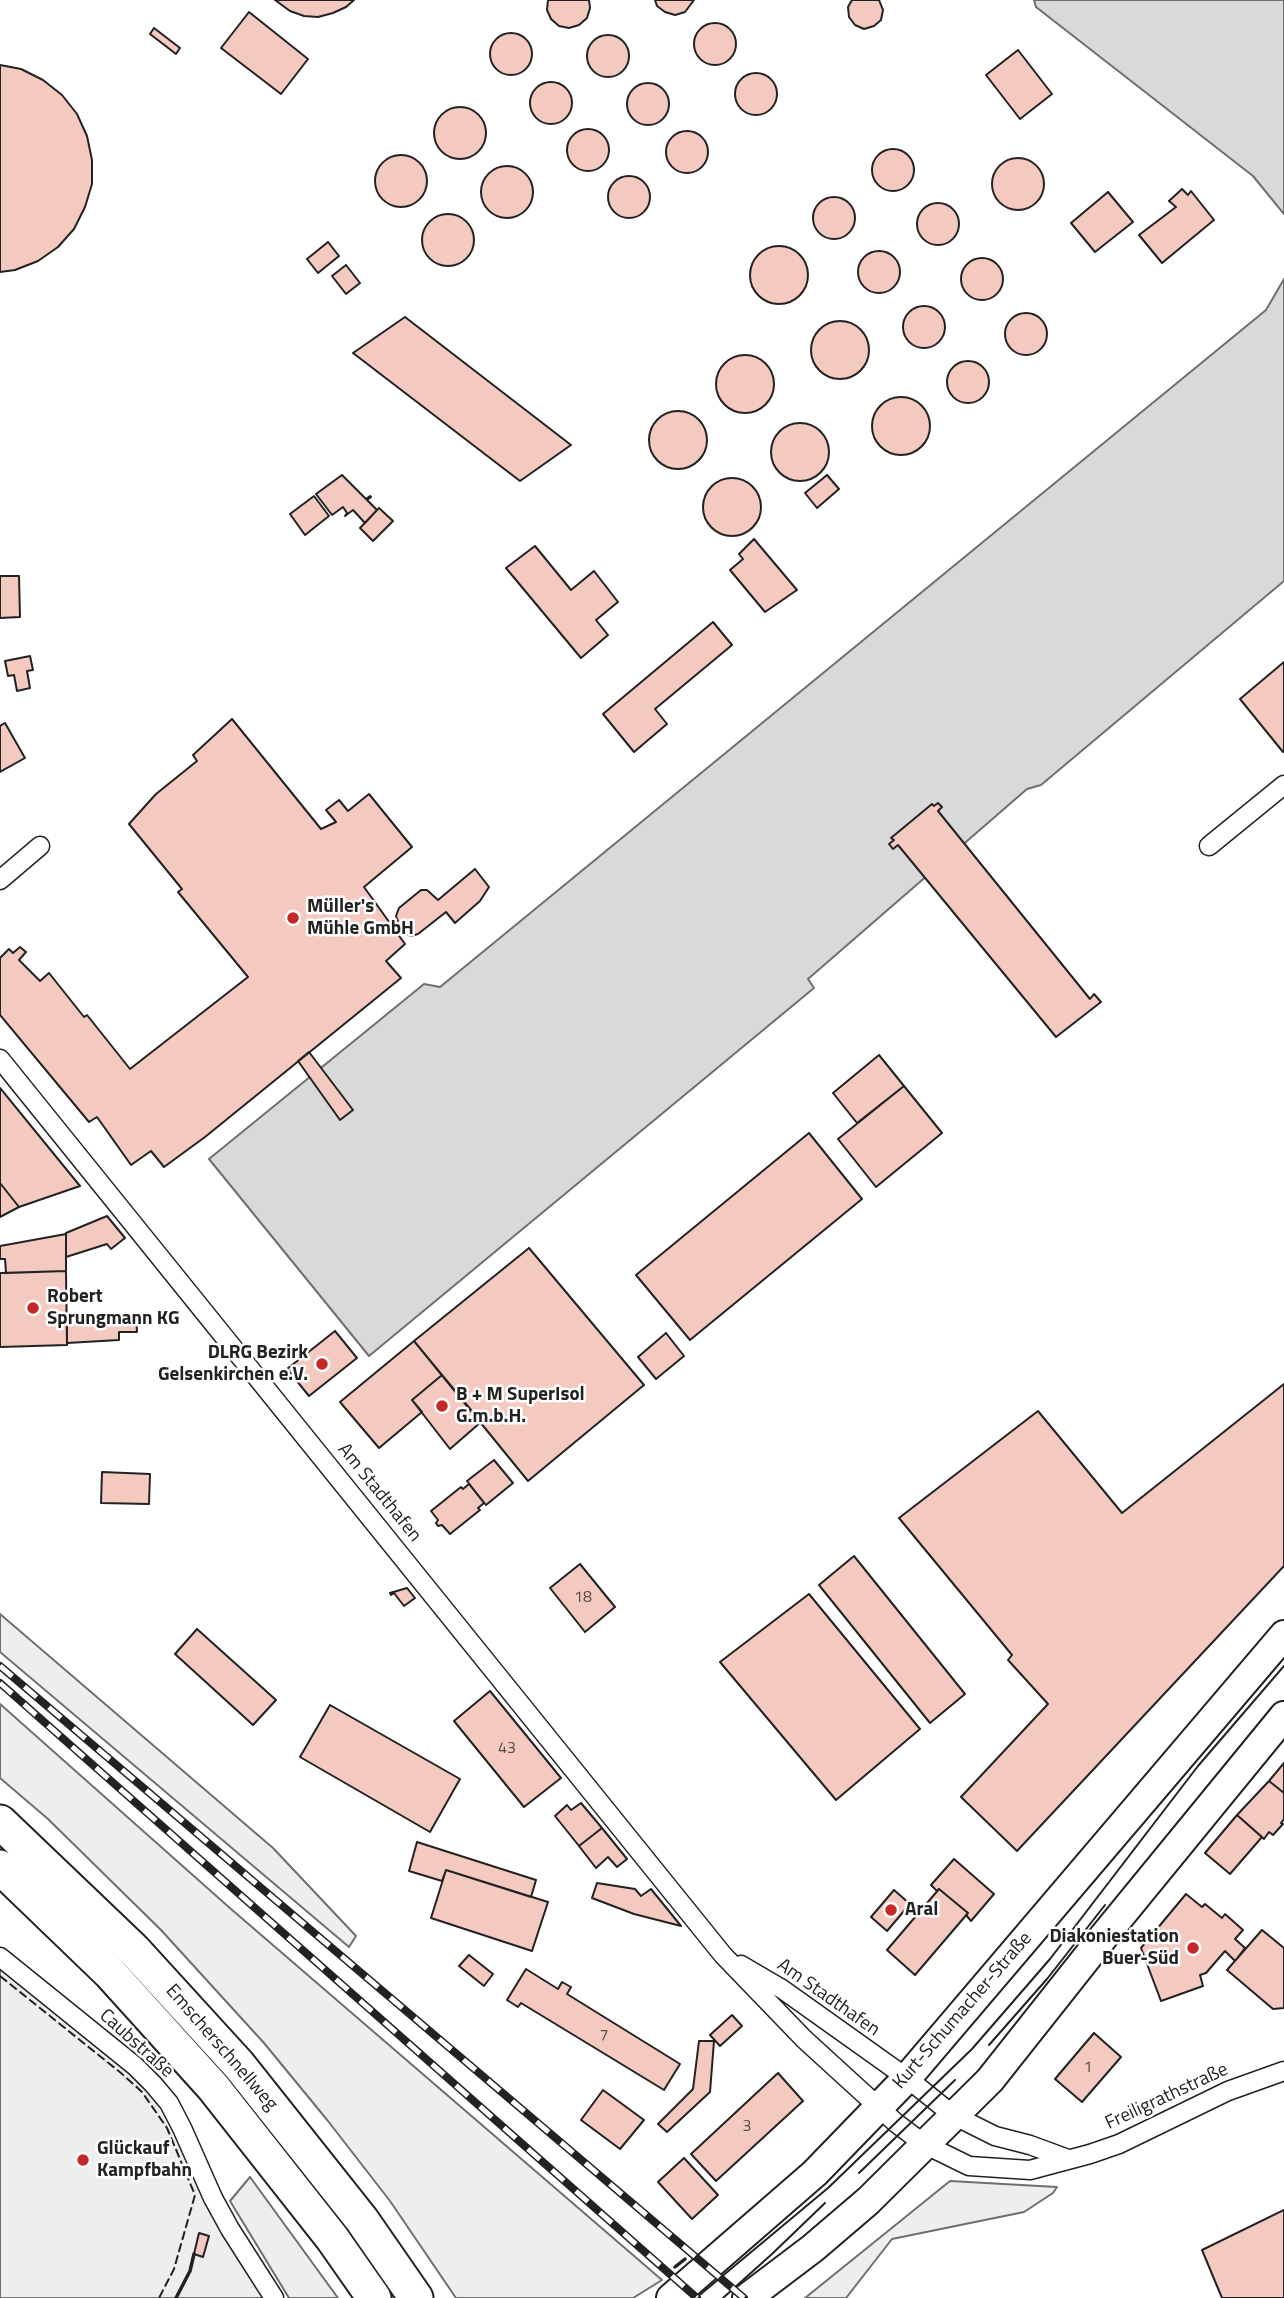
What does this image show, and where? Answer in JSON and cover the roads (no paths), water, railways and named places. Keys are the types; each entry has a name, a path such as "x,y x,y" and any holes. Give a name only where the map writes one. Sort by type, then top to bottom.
{"highway":[{"name":"Emscherschnellweg","path":"0,1822 134,1950 239,2065 362,2220 416,2298"},
{"name":"Emscherschnellweg","path":"0,1867 110,1973 213,2087 332,2238 374,2298"}],"main road":[{"name":"Kurt-Schumacher-Straße","path":"671,2298 815,2173 907,2078 1284,1635"},
{"path":"747,2298 813,2248 868,2201 990,2080 1284,1716"}],"street":[{"path":"1209,846 1284,785"},
{"path":"0,880 40,846"},
{"name":"Am Stadthafen","path":"0,1059 723,1955 785,2020 878,2108"},
{"name":"Am Stadthafen","path":"723,1955 782,1989 907,2078"},
{"name":"Caubstraße","path":"0,1957 135,2066 153,2084 169,2104 182,2128 230,2229 274,2298"},
{"name":"Freiligrathstraße","path":"878,2108 924,2144 970,2166 1030,2170 1119,2144 1227,2091 1284,2071"},
{"path":"907,2078 953,2115 995,2136 1068,2159"}],"tram line":[{"path":"696,2298 828,2188 972,2049 1050,1959 1198,1766 1284,1666"},
{"path":"989,2045 1047,1979 1105,1905"},
{"path":"859,2173 955,2080"},
{"path":"723,2298 825,2203"}],"railway":[{"path":"0,1666 744,2298"},
{"path":"0,1683 697,2298"}],"place":[{"name":"Müller's Mühle GmbH","path":"293,918"},
{"name":"Robert Sprungmann KG","path":"33,1308"},
{"name":"DLRG Bezirk Gelsenkirchen e.V.","path":"322,1364"},
{"name":"B + M SuperIsol G.m.b.H.","path":"442,1406"},
{"name":"Aral","path":"891,1910"},
{"name":"Diakoniestation Buer-Süd","path":"1193,1948"},
{"name":"Glückauf Kampfbahn","path":"83,2160"}]}
